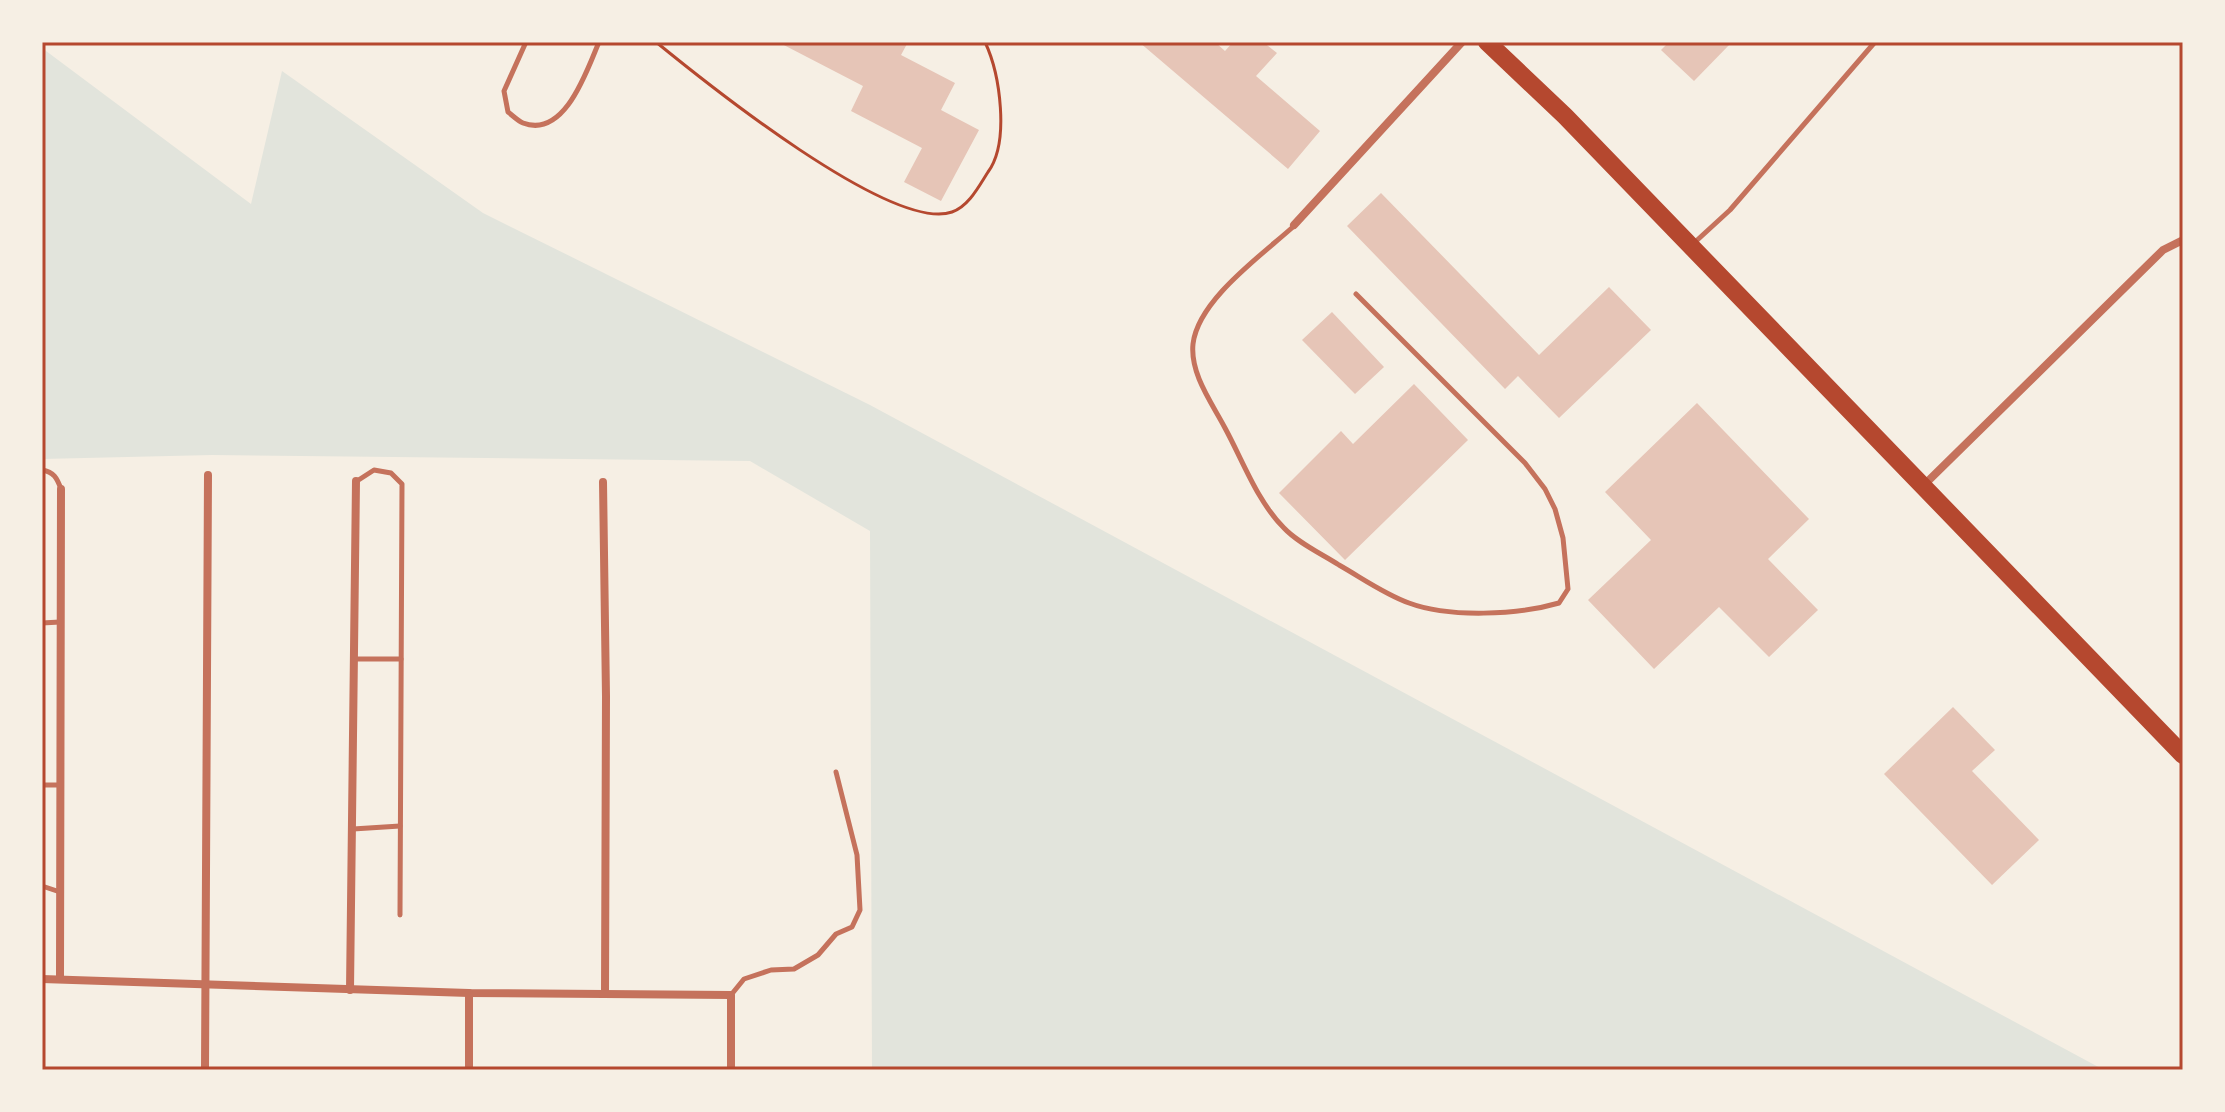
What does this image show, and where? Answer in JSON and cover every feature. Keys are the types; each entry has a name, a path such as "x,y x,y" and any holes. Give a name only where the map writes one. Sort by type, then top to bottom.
{"highway":[{"path":"1487,42 1565,116 2183,755"}],"street":[{"path":"1294,225 1462,42"},
{"path":"1923,486 2163,250 2183,240"},
{"path":"205,1070 208,475"},
{"path":"350,990 356,481"},
{"path":"603,482 605,993"},
{"path":"60,978 61,489"},
{"path":"42,979 469,993 731,995 731,1070"},
{"path":"469,993 469,1070"}],"lane":[{"path":"526,42 504,91 508,112 523,123 542,125 565,112 599,42"},
{"path":"1691,247 1730,210 1875,42"},
{"path":"1294,225 1216,297 1199,322 1193,345 1195,371 1265,504 1285,530 1327,558 1410,603 1445,612 1541,608 1559,603 1568,589 1565,554 1555,509 1545,489 1525,463 1356,294"},
{"path":"42,470 49,471 57,478 61,489"},
{"path":"356,481 374,470 391,473 402,484 400,915"},
{"path":"42,623 61,622"},
{"path":"354,659 401,659"},
{"path":"731,995 744,979 771,970 794,969 818,955 836,934 852,927 860,910 857,855 836,772"},
{"path":"42,785 61,785"},
{"path":"352,829 400,826"},
{"path":"42,886 61,892"}],"path":[{"path":"656,42 704,82 779,136 847,179 900,206 927,213 951,213 966,204 993,166 1001,121 991,55 985,42"}],"shaded area":[{"path":"42,48 251,204 282,71 483,213 870,405 2104,1070 872,1070 870,531 750,461 212,455 42,459"}],"building":[{"path":"778,42 908,42 901,55 955,83 941,110 979,130 941,201 904,182 922,148 851,111 863,86"},
{"path":"1139,42 1215,42 1225,51 1233,42 1263,42 1277,53 1256,76 1320,131 1288,169"},
{"path":"1669,42 1732,42 1694,81 1661,50"},
{"path":"1381,193 1539,355 1609,287 1651,330 1559,418 1518,376 1505,389 1347,226"},
{"path":"1332,312 1384,367 1355,394 1302,340"},
{"path":"1414,384 1468,440 1345,560 1279,493 1341,431 1353,444"},
{"path":"1697,403 1809,519 1768,559 1818,610 1769,657 1719,607 1654,669 1588,600 1651,540 1605,492"},
{"path":"1953,707 1995,750 1972,771 2039,840 1992,885 1884,774"}]}
